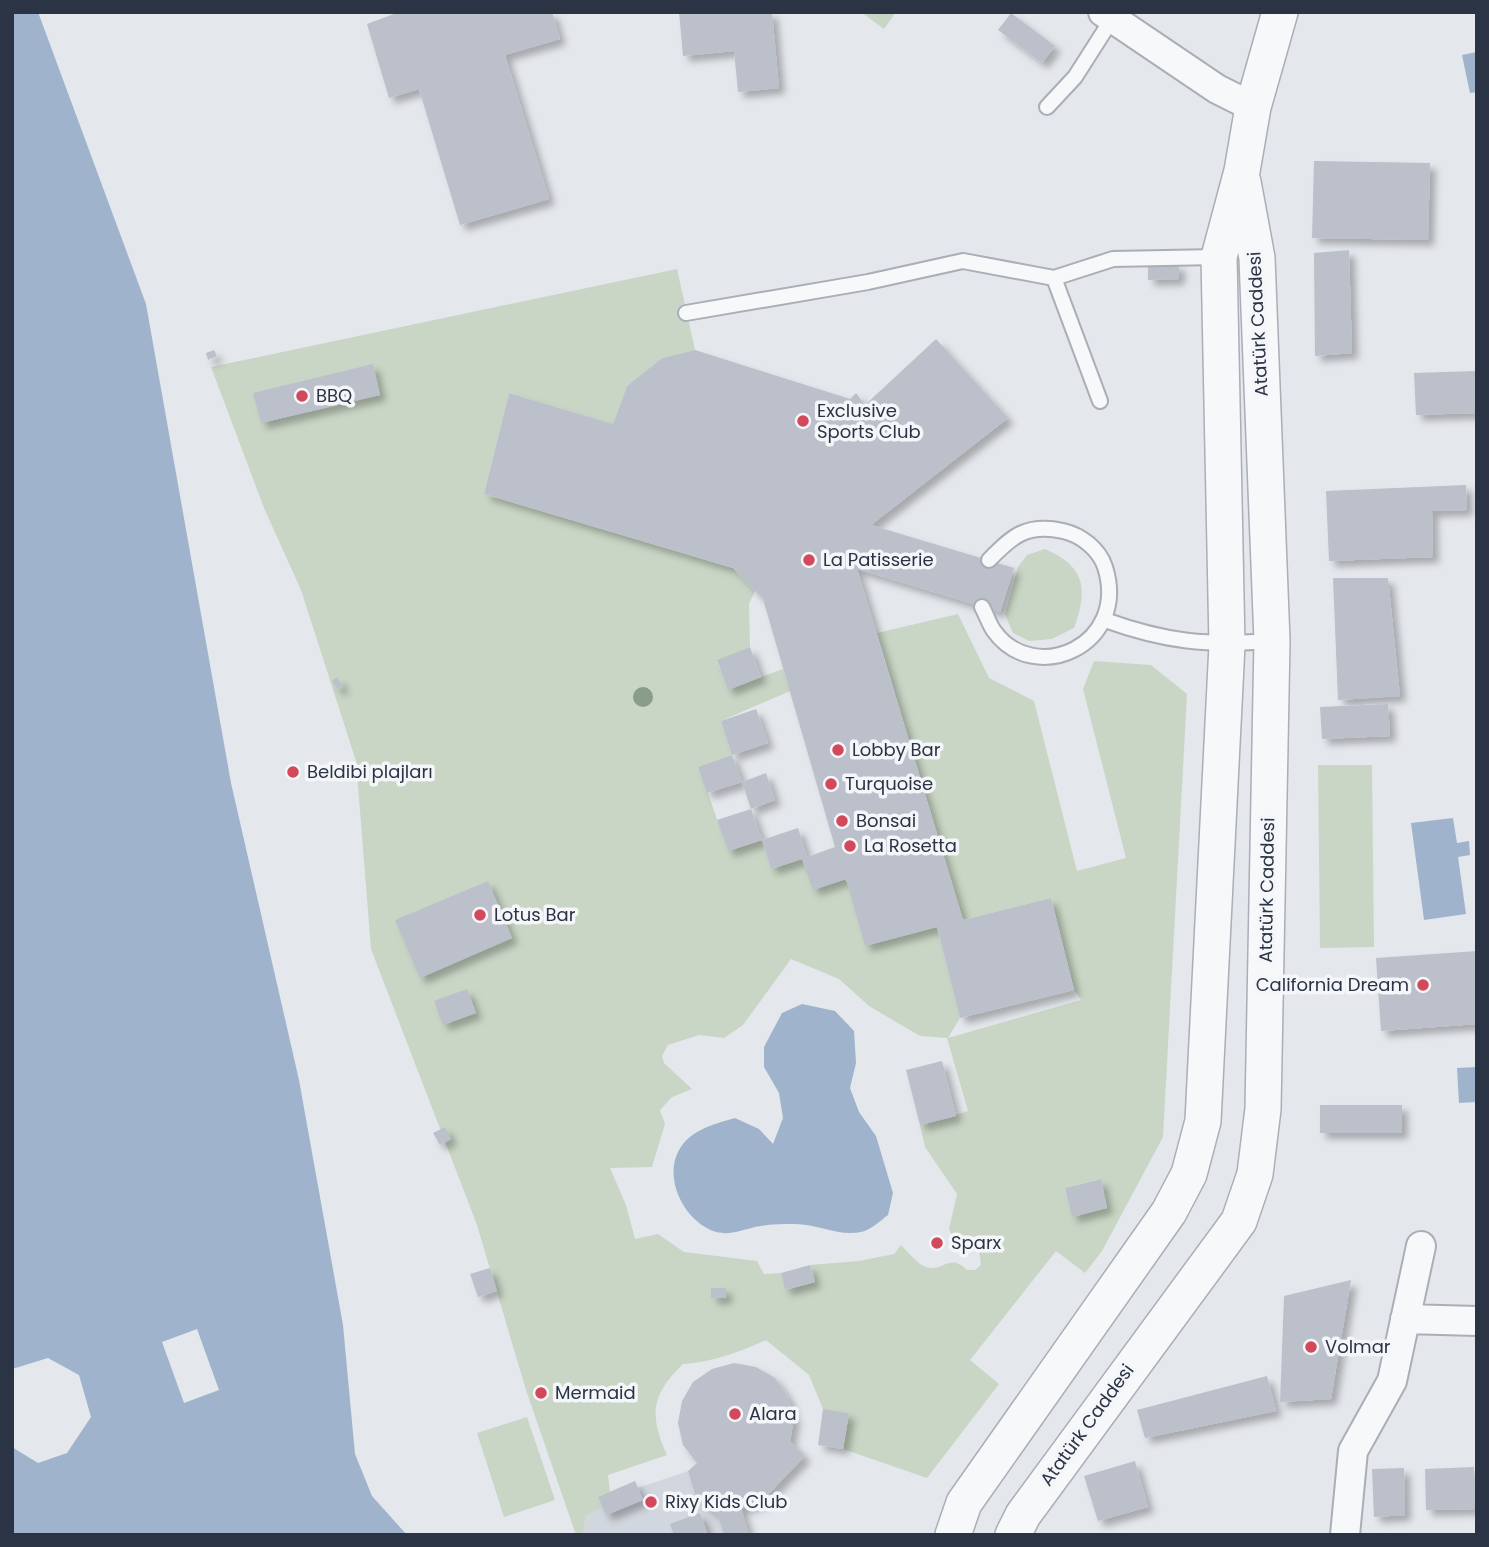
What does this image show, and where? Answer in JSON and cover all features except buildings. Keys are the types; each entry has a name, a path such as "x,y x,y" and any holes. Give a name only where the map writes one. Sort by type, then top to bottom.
{"street":[{"name":"Atatürk Caddesi","path":"953,1535 964,1503 1169,1212 1189,1174 1203,1121 1227,645 1242,171 1253,107 1280,12"},
{"path":"1108,15 1217,89 1253,107"},
{"name":"Atatürk Caddesi","path":"1013,1535 1030,1504 1238,1220 1255,1174 1264,1109 1272,641 1238,258"},
{"path":"1345,1535 1353,1451 1392,1381 1421,1246"},
{"path":"1405,1319 1477,1321"}],"lane":[{"path":"1047,107 1075,78 1108,15"},
{"path":"687,313 868,282 962,261 1054,278 1113,259 1238,258"},
{"path":"1054,278 1100,401"},
{"path":"982,607 994,632 1016,650 1043,657 1071,652 1091,639 1105,620 1111,587 1101,556 1076,534 1044,527 1012,536 989,560"},
{"path":"1105,620 1151,637 1227,645 1272,641"}],"shaded area":[{"name":"Rixy Kids Club","path":"688,1471 696,1498 718,1515 741,1508 749,1535 583,1535 586,1515 598,1497 635,1481 638,1488"}],"green space":[{"path":"861,12 896,12 884,29"},
{"path":"677,269 695,350 662,358 627,386 613,424 509,393 484,494 733,568 755,591 749,604 750,647 717,661 728,689 783,669 790,691 721,721 732,755 699,767 728,851 762,840 771,869 802,859 937,927 960,1018 948,1038 1081,1000 1074,990 1051,898 963,920 877,633 958,614 989,678 1034,701 1077,871 1126,858 1083,689 1094,661 1151,665 1187,694 1163,1137 1102,1251 1085,1273 1056,1251 970,1360 999,1384 927,1478 843,1449 849,1413 823,1409 809,1375 766,1340 725,1356 683,1364 672,1375 656,1406 657,1428 667,1455 608,1475 610,1492 598,1497 603,1507 586,1515 583,1535 576,1535 526,1390 477,1225 371,949 356,761 301,590 264,508 211,367","holes":["791,959 839,979 869,1006 920,1036 947,1038 968,1111 920,1125 925,1147 957,1194 949,1229 954,1240 962,1244 978,1242 981,1265 975,1270 967,1270 955,1263 926,1267 916,1261 901,1245 894,1254 859,1261 810,1265 815,1282 785,1290 781,1273 764,1274 757,1261 684,1252 658,1234 635,1239 626,1205 610,1168 652,1167 665,1124 660,1110 672,1097 692,1089 664,1063 662,1056 668,1045 699,1035 724,1038 743,1025","1100,1179 1107,1208 1072,1216 1065,1188"]},
{"path":"1045,549 1069,563 1076,572 1082,591 1081,602 1074,628 1052,639 1029,641 1013,633 1005,614 1018,567 1027,555"},
{"path":"1318,765 1372,765 1374,947 1320,948"},
{"path":"527,1417 555,1500 504,1517 477,1433"}],"water":[{"path":"12,12 38,12 146,304 231,783 299,1080 343,1325 355,1454 372,1496 407,1535 12,1535"},
{"path":"1477,52 1477,92 1470,93 1462,55"},
{"path":"1453,818 1457,843 1469,841 1470,855 1458,857 1466,914 1424,920 1411,823"},
{"path":"802,1004 835,1011 854,1031 856,1063 850,1088 859,1112 876,1136 893,1193 888,1215 868,1229 853,1233 793,1224 765,1225 726,1233 713,1231 696,1220 681,1201 674,1178 677,1155 683,1144 694,1134 735,1118 759,1129 773,1144 783,1118 779,1093 764,1067 764,1047 782,1013"},
{"path":"1477,1067 1477,1102 1459,1103 1457,1068"}],"pier":[{"path":"197,1329 219,1390 184,1403 162,1342"},
{"path":"48,1358 79,1375 91,1417 67,1453 38,1463 12,1447 12,1369"}],"place":[{"name":"BBQ","path":"302,396"},
{"name":"Exclusive Sports Club","path":"803,421"},
{"name":"La Patisserie","path":"809,560"},
{"name":"Lobby Bar","path":"838,750"},
{"name":"Beldibi plajları","path":"293,772"},
{"name":"Turquoise","path":"831,784"},
{"name":"Bonsai","path":"842,821"},
{"name":"La Rosetta","path":"850,846"},
{"name":"Lotus Bar","path":"480,915"},
{"name":"California Dream","path":"1423,985"},
{"name":"Sparx","path":"937,1243"},
{"name":"Volmar","path":"1311,1347"},
{"name":"Mermaid","path":"541,1393"},
{"name":"Alara","path":"735,1414"},
{"name":"Rixy Kids Club","path":"651,1502"}]}
